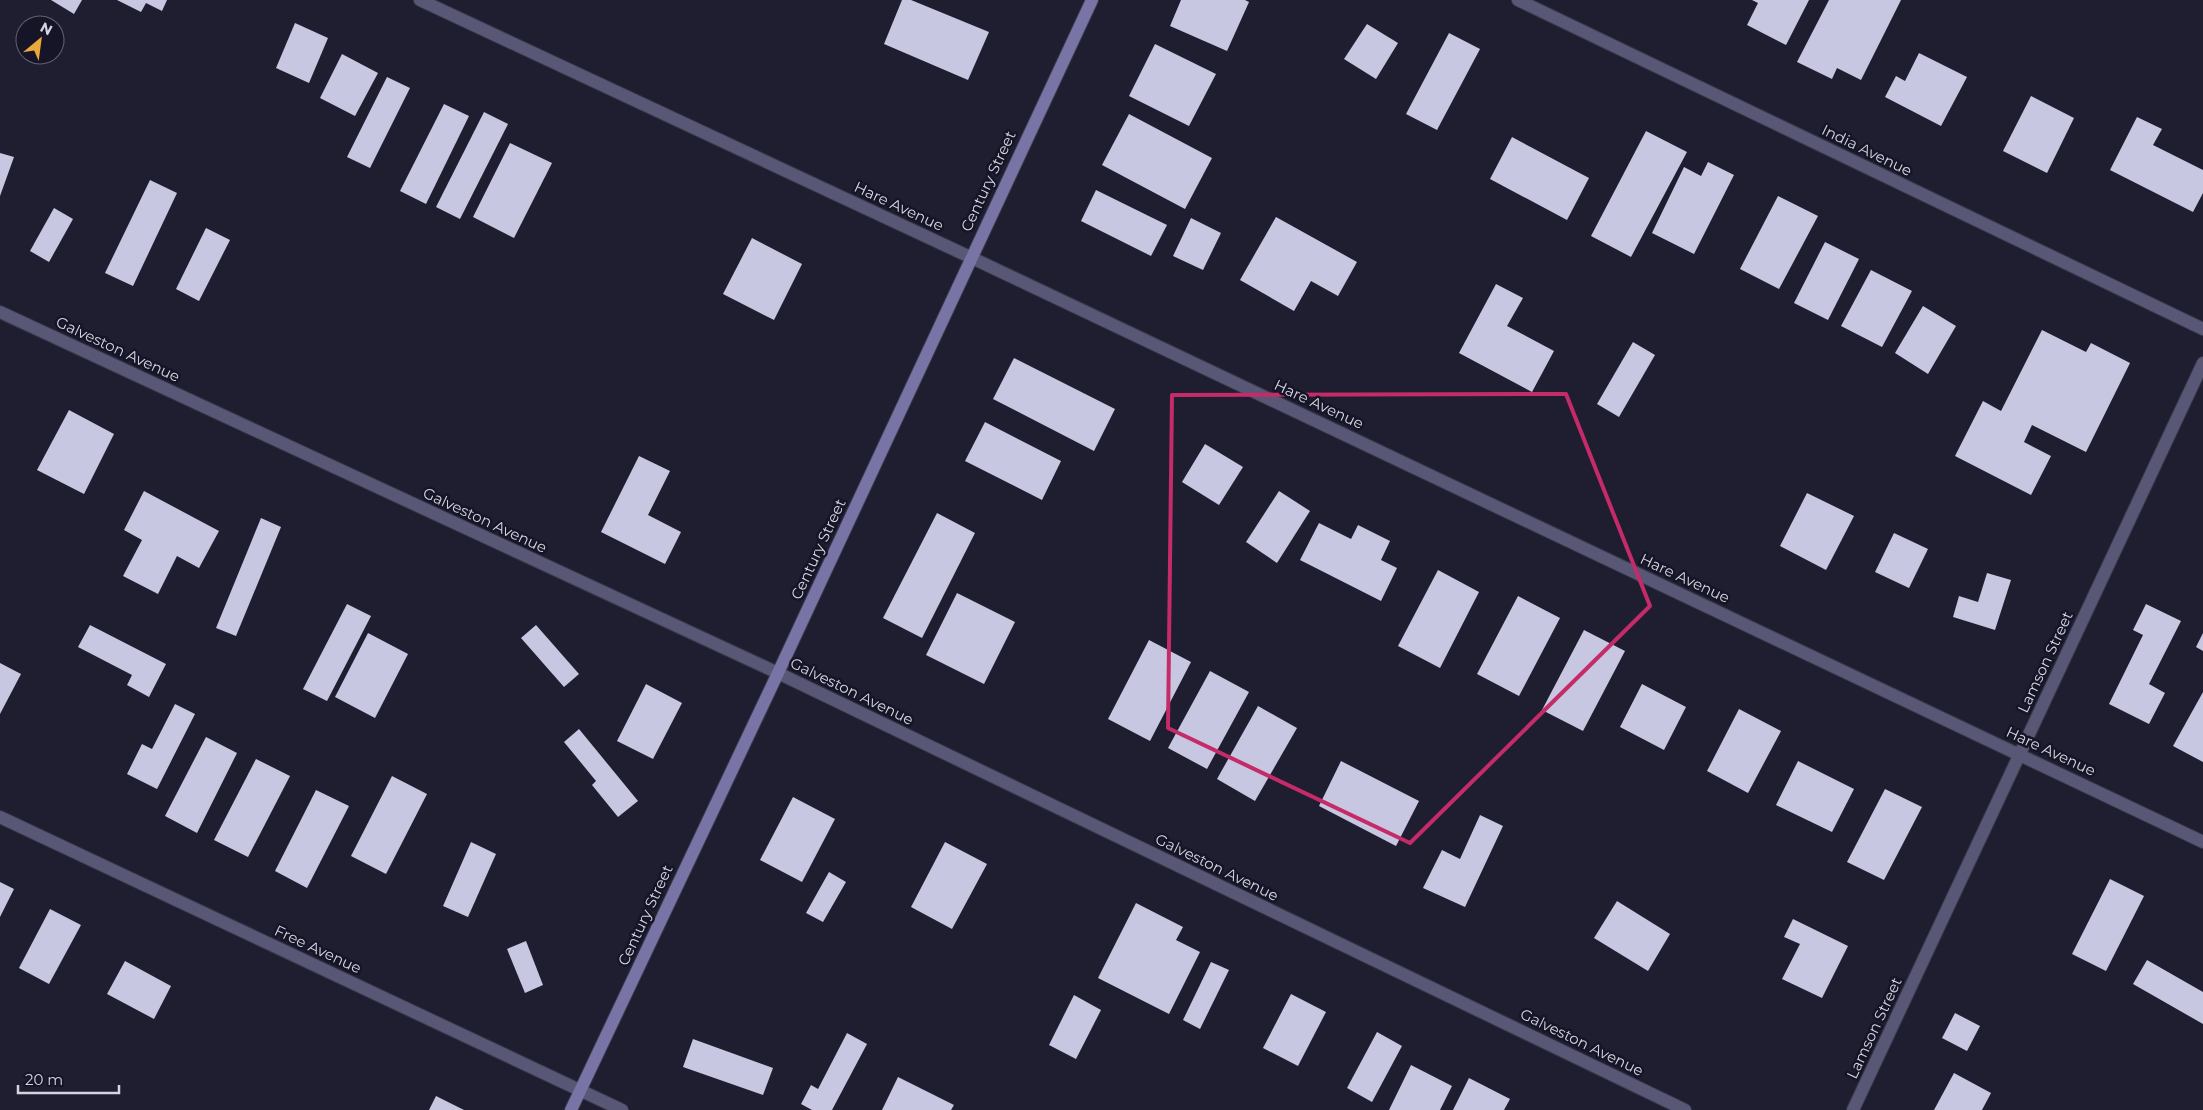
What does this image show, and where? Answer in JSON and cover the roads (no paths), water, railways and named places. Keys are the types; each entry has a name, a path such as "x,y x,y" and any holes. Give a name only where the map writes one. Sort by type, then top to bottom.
{"street":[{"name":"Hare Avenue","path":"420,0 970,257 2203,842"},
{"name":"Century Street","path":"571,1110 778,674 970,257 1092,0"},
{"name":"India Avenue","path":"1518,0 2203,329"},
{"name":"Galveston Avenue","path":"0,312 778,674 1685,1110"},
{"name":"Lamson Street","path":"1853,1110 2203,363"},
{"name":"Free Avenue","path":"0,817 622,1110"}]}
